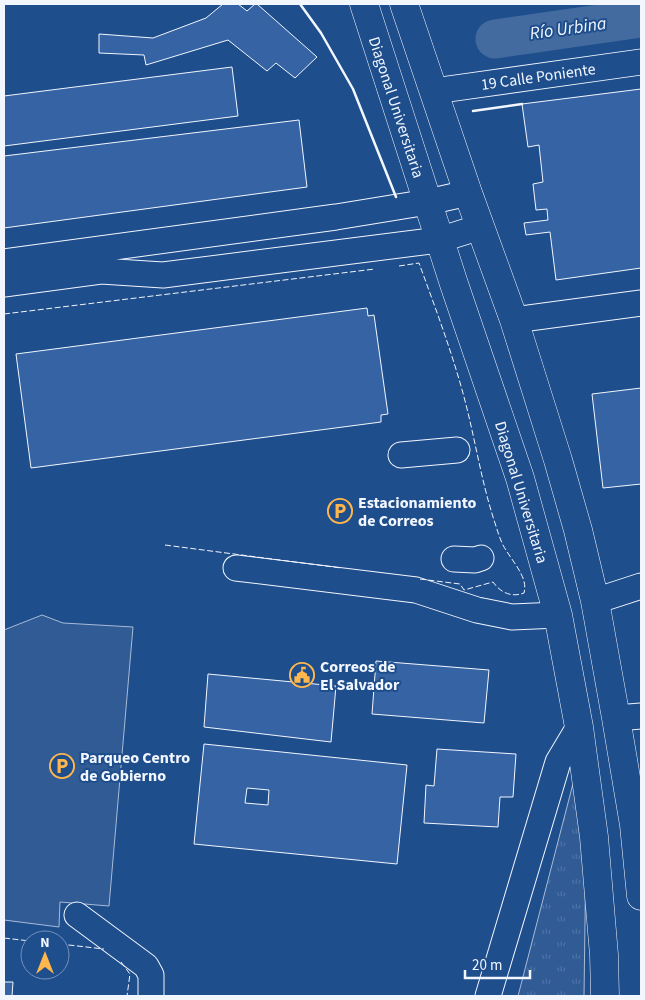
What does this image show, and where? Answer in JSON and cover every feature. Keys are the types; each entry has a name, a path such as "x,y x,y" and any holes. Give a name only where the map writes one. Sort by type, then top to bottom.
{"main road":[{"name":"Diagonal Universitaria","path":"364,4 440,240 520,478 558,615 579,727 594,837 604,955 605,996"},
{"path":"410,12 468,193 514,320 558,460 595,600 629,717 634,825 641,896"}],"street":[{"name":"19 Calle Poniente","path":"434,91 641,62"},
{"path":"4,262 336,217 428,202 468,193"},
{"path":"4,284 102,271 163,275 440,240 480,227"},
{"path":"514,320 641,302"},
{"path":"401,455 457,450"},
{"path":"454,559 475,560 480,558"},
{"path":"236,568 416,590 477,610 512,617 558,615"},
{"path":"595,600 641,586"},
{"path":"488,996 558,762 579,727"},
{"path":"77,915 146,966 151,975 151,996"}],"green space":[{"path":"576,772 586,848 584,996 518,996"}],"shaded area":[{"name":"Parqueo Centro de Gobierno","path":"42,615 63,623 133,627 109,906 60,902 59,927 4,920 4,630"}],"building":[{"path":"223,4 238,4 247,11 257,4 317,57 295,78 276,63 267,71 228,40 146,65 144,55 99,53 99,34 153,38 206,18"},
{"path":"232,67 238,116 4,146 4,96"},
{"path":"641,89 641,268 556,280 550,232 526,235 524,223 548,220 547,209 536,210 533,184 543,182 539,145 528,147 522,104"},
{"path":"299,120 307,187 4,228 4,156"},
{"path":"367,308 368,316 374,315 388,414 381,415 381,422 31,468 16,354"},
{"path":"641,388 641,484 603,488 592,394"},
{"path":"376,661 489,670 484,723 372,714"},
{"path":"208,674 336,686 331,742 204,727"},
{"path":"204,744 407,765 397,864 194,844","holes":["247,788 269,790 268,805 245,803"]},
{"path":"437,749 516,754 513,797 500,797 498,827 424,823 426,785 434,786"},
{"path":"4,982 13,982 12,996 4,996"}],"waterway":[{"name":"Río Urbina","path":"495,39 641,18"}],"fence":[{"path":"399,266 419,263 459,380 485,490 498,533 503,545 518,568 525,587 524,593 515,595 502,591 493,582 464,590 460,584 420,579"},
{"path":"4,314 375,269"},
{"path":"165,545 341,568"},
{"path":"4,938 20,940"},
{"path":"70,945 104,949"},
{"path":"121,962 130,974 127,996"}],"wall":[{"path":"300,4 321,33 353,89 396,197"},
{"path":"473,111 522,104"}],"place":[{"name":"Estacionamiento de Correos","path":"340,511"},
{"name":"Correos de El Salvador","path":"302,675"},
{"name":"Parqueo Centro de Gobierno","path":"62,766"}]}
